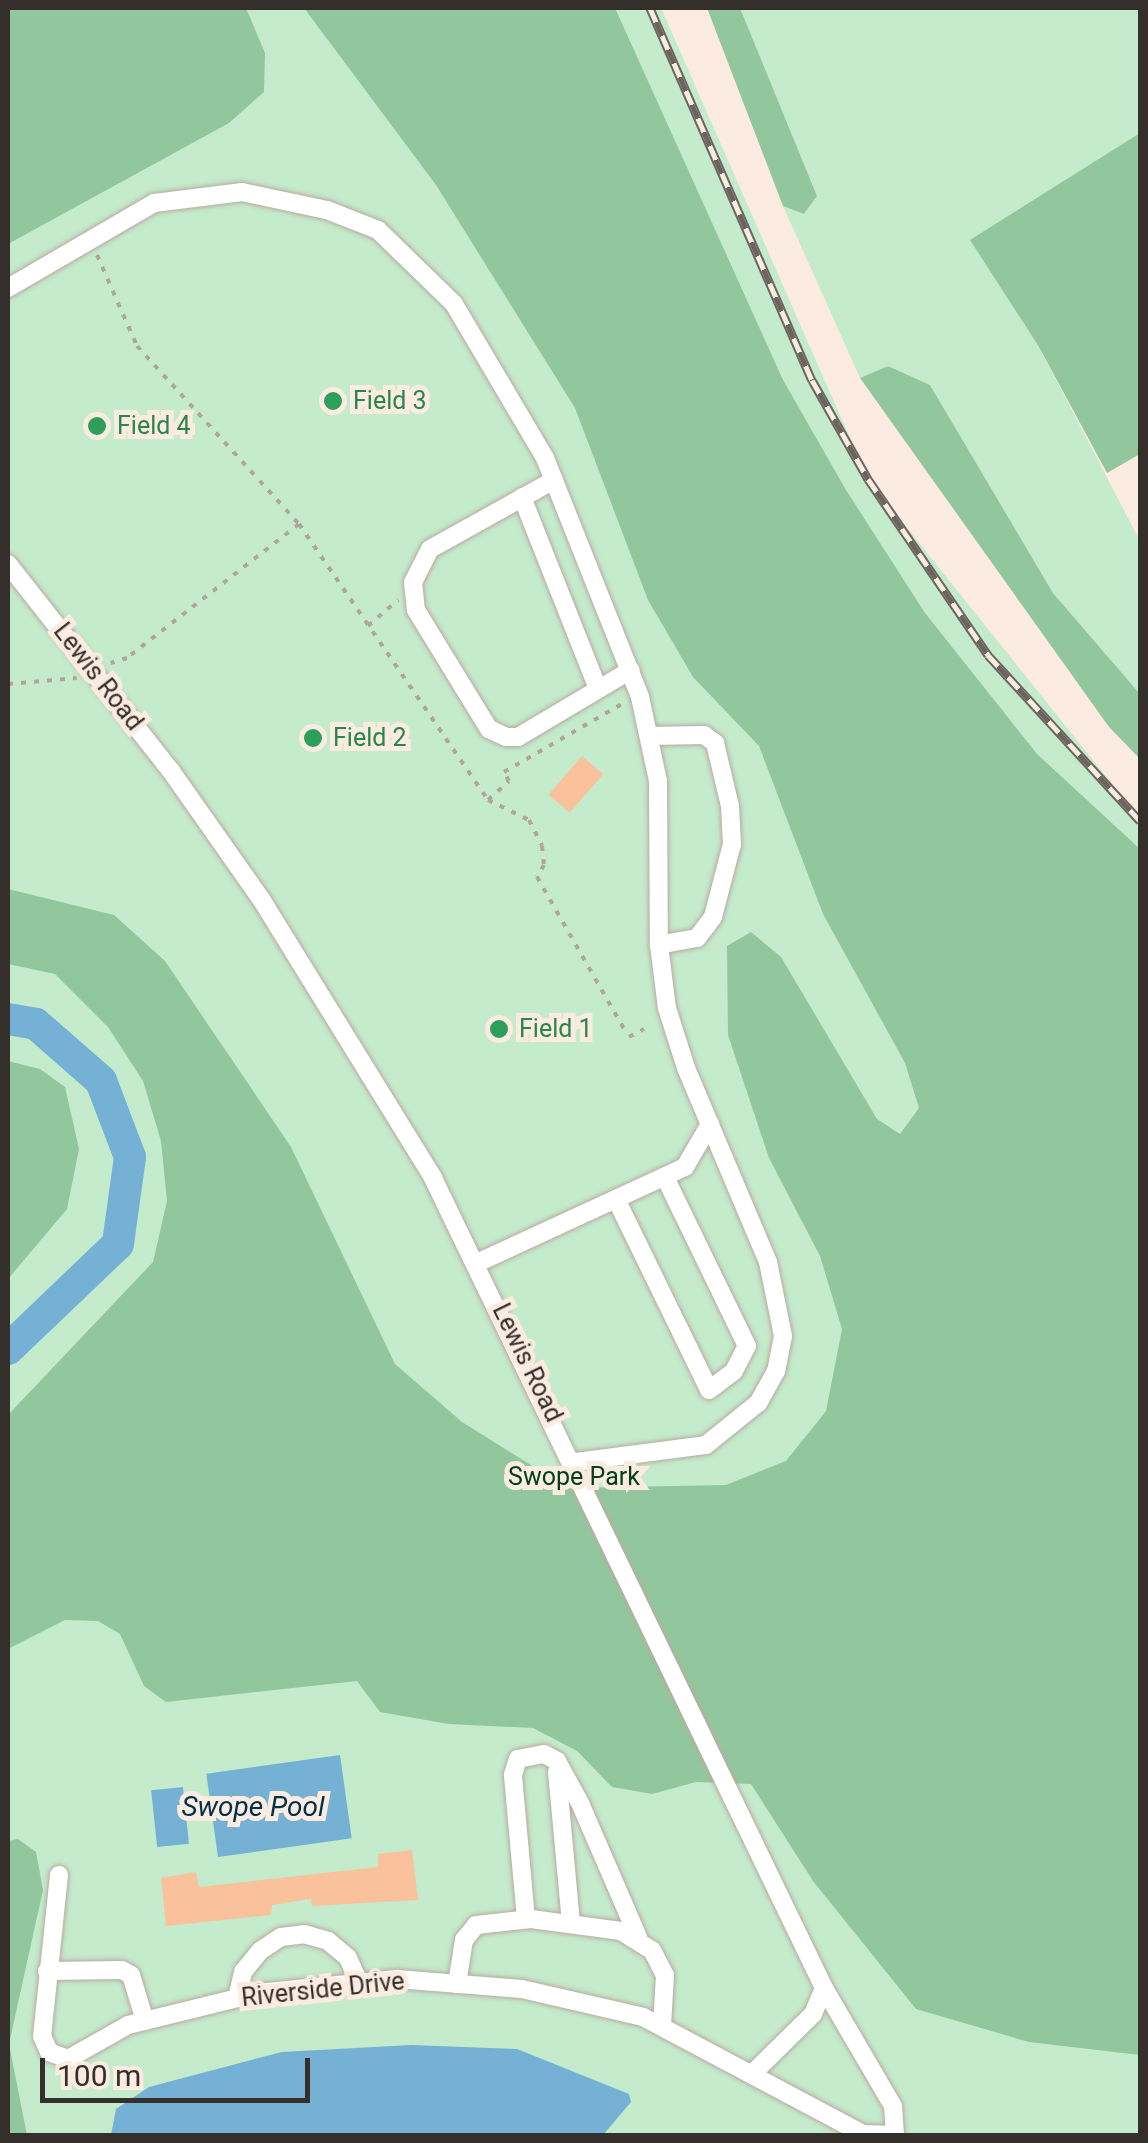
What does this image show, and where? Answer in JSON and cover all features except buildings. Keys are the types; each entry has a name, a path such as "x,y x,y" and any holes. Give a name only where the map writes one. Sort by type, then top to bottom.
{"street":[{"path":"10,283 154,203 242,192 328,210 378,230 454,304 554,480 631,670 649,736 662,857 659,944 667,1008 778,1295 784,1336 776,1371 758,1403 706,1444 575,1462"},
{"path":"554,480 422,557 413,582 416,610 497,734 518,737 631,670"},
{"path":"522,497 598,689"},
{"name":"Lewis Road","path":"8,564 172,771 302,959 477,1263 824,1988 893,2106 895,2136 863,2134 755,2071"},
{"path":"649,736 704,735 715,743 731,825 725,883 709,926 680,944 659,944"},
{"path":"477,1263 686,1167 710,1124"},
{"path":"616,1199 709,1390 734,1371 747,1346 665,1177"},
{"path":"526,1919 513,1776 518,1759 544,1754 556,1761 638,1937 666,1975 662,2026"},
{"path":"556,1761 571,1924"},
{"path":"59,1875 47,1971 122,1970 131,1976 145,2021"},
{"path":"457,1984 464,1940 476,1925 526,1919 638,1937"},
{"path":"237,1998 244,1972 260,1951 281,1938 304,1934 328,1941 348,1958 359,1983"},
{"name":"Riverside Drive","path":"47,1971 42,2036 50,2052 68,2059 88,2043 145,2021 237,1998 359,1983 457,1984 522,1988 662,2026 755,2071"},
{"path":"755,2071 813,2014 824,1988"}],"path":[{"path":"92,247 137,346 299,524 488,800 529,820 542,846 544,865 537,877 628,1036 644,1029"},
{"path":"111,663 127,658 299,524"},
{"path":"8,672 14,678 82,678"},
{"path":"8,684 14,678"},
{"path":"488,800 509,780 504,772 631,699"}],"green space":[{"name":"Swope Park","path":"8,8 661,8 868,479 1140,819 1140,2135 8,2135"},
{"path":"8,8 246,8 265,53 264,92 229,123 8,244"},
{"path":"304,8 615,8 783,380 846,490 925,613 1037,754 1140,849 1140,2055 1029,2042 916,2009 813,1881 751,1784 696,1782 652,1794 612,1787 577,1751 533,1728 449,1724 380,1712 357,1681 166,1702 144,1686 120,1634 98,1621 65,1620 8,1649 8,1415 153,1262 167,1201 161,1141 143,1081 108,1027 55,974 8,964 8,889 114,915 165,961 291,1147 395,1364 462,1422 568,1488 726,1485 786,1461 826,1411 842,1329 820,1256 769,1158 728,1035 727,946 751,932 781,957 877,1119 900,1134 919,1108 905,1063 823,914 759,746 693,677 648,600 575,408 436,185"},
{"path":"707,8 740,8 817,196 804,214 783,206"},
{"path":"740,8 1140,8 1140,133 971,241 1039,347 1140,541 1140,694 1053,593 930,385 888,366 860,378 783,206 804,214 817,196"},
{"path":"1140,133 1140,454 1107,473 1039,347 970,240"},
{"path":"888,366 930,385 1053,593 1140,694 1140,759 1109,727 860,378"},
{"path":"8,1061 40,1069 65,1087 79,1149 67,1209 8,1279"},
{"path":"18,1839 36,1852 43,1890 9,2044 27,2135 8,2136 8,1841"}],"water":[{"name":"Swope Pool","path":"340,1755 352,1838 218,1857 206,1774"},
{"path":"183,1787 189,1844 157,1847 151,1790"},
{"path":"411,2045 517,2049 629,2094 631,2102 603,2135 111,2135 116,2109 149,2087 282,2052"}],"waterway":[{"path":"8,1019 36,1024 101,1081 130,1157 118,1244 8,1349"}],"railway":[{"path":"650,8 812,380 868,479 988,655 1140,821"}],"place":[{"name":"Field 3","path":"333,401"},
{"name":"Field 4","path":"97,426"},
{"name":"Field 2","path":"313,738"},
{"name":"Field 1","path":"499,1029"}]}
